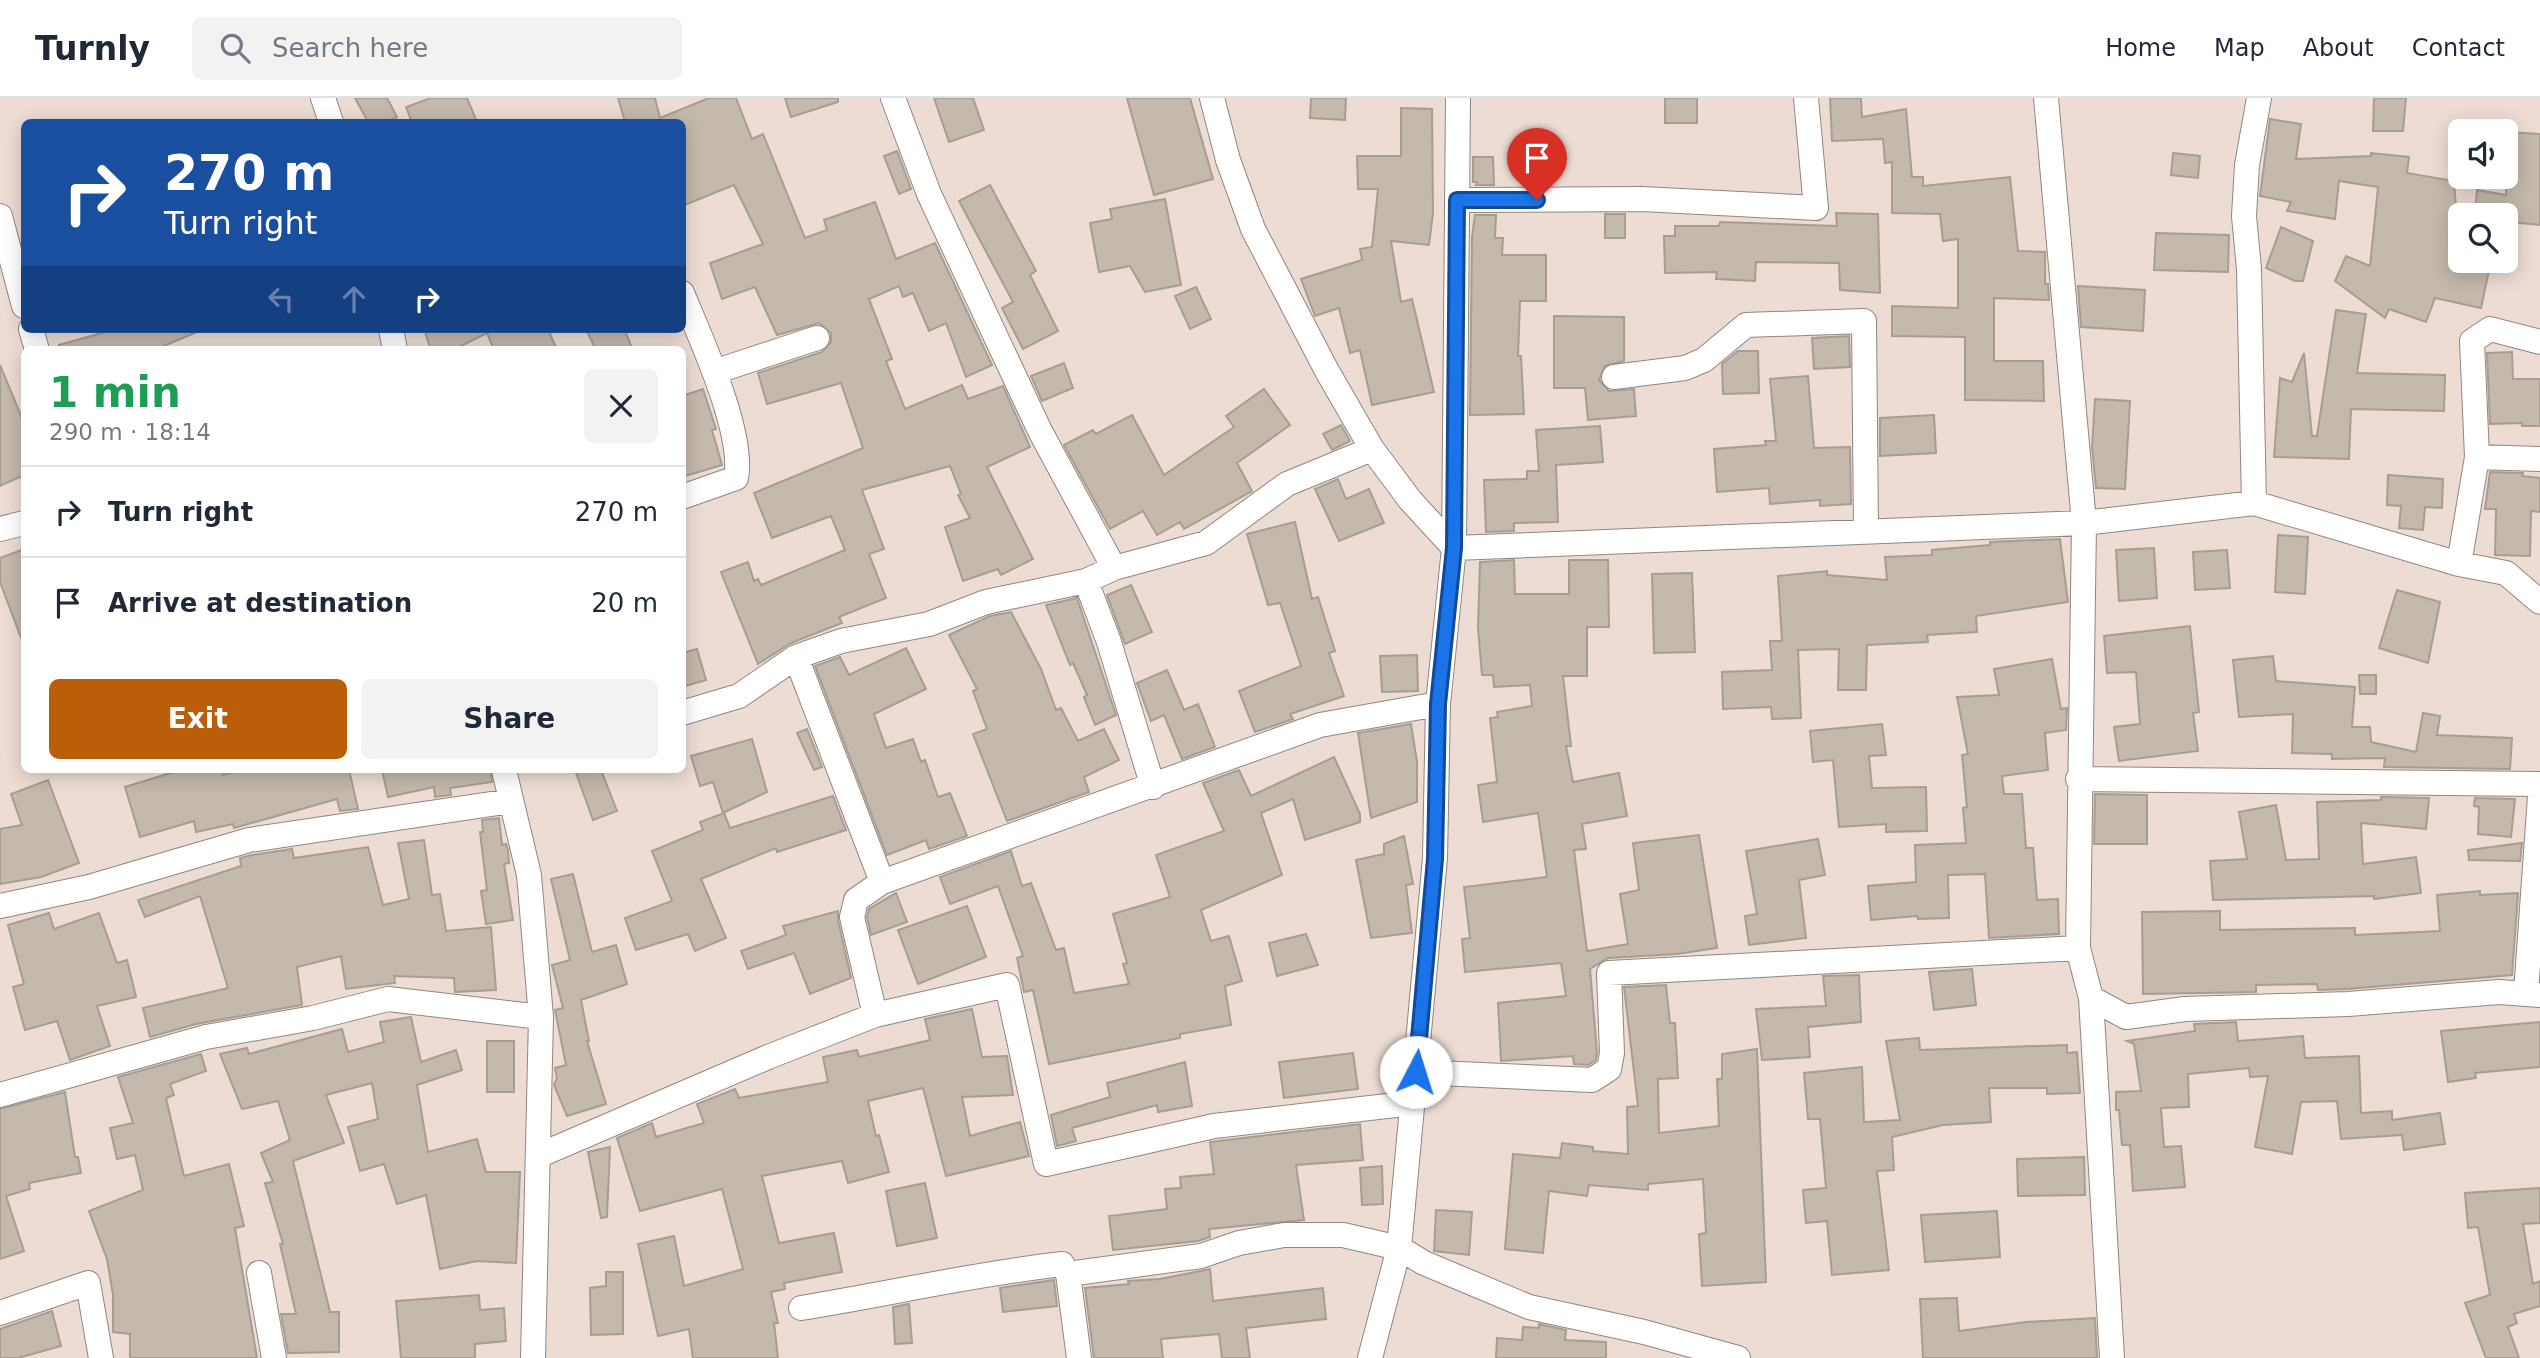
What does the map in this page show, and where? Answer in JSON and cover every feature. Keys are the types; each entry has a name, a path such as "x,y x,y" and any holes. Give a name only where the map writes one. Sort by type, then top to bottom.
{"street":[{"path":"323,98 330,119"},
{"path":"893,98 929,194 1012,373 1040,432 1114,568"},
{"path":"1212,98 1228,160 1253,229 1327,371 1372,449 1410,500 1454,548 2084,523 2254,503 2459,564 2506,573 2540,602"},
{"path":"1370,1358 1399,1248 1435,859 1438,704 1454,548 1458,98"},
{"path":"1457,200 1642,199 1816,208 1806,98"},
{"path":"2046,98 2084,523 2078,779 2078,948 2091,998 2112,1358"},
{"path":"2254,503 2249,269 2244,216 2247,165 2259,98"},
{"path":"0,216 16,302"},
{"path":"686,303 722,391 738,465 736,478 686,496"},
{"path":"1614,377 1685,368 1704,360 1746,325 1864,321 1866,530"},
{"path":"2459,564 2477,457 2472,341 2490,328 2540,342"},
{"path":"714,372 817,338"},
{"path":"686,712 739,696 796,657 841,641 929,624 986,602 1086,581 1114,568 1206,543 1287,484 1372,449"},
{"path":"2477,457 2540,459"},
{"path":"0,529 21,524"},
{"path":"1086,581 1109,642 1153,787"},
{"path":"796,657 882,882"},
{"path":"875,1015 852,917 856,900 882,882 1320,725 1438,704"},
{"path":"505,773 529,875 541,1017 540,1155 533,1358"},
{"path":"2078,779 2540,784"},
{"path":"2091,998 2126,1017 2185,1009 2533,994 2540,796"},
{"path":"0,906 89,887 249,840 512,800"},
{"path":"1416,1072 1592,1080 1609,1069 1612,1053 1609,973 2078,948"},
{"path":"540,1155 768,1056 875,1015 1007,985 1046,1164 1214,1126 1413,1103"},
{"path":"0,1095 206,1037 313,1018 388,999 541,1017"},
{"path":"1069,1274 1201,1256 1239,1243 1284,1235 1343,1235 1399,1248 1424,1263 1529,1307 1644,1332 1733,1357"},
{"path":"801,1308 927,1287 998,1271 1062,1265 1069,1274 1079,1358"},
{"path":"259,1273 274,1358"},
{"path":"0,1313 89,1283 101,1358"}],"building":[{"path":"355,98 387,98 397,117 393,119 366,119"},
{"path":"431,98 467,98 476,119 411,119 406,107"},
{"path":"618,98 655,98 660,118 709,98 736,98 752,139 763,134 805,238 827,230 824,220 875,202 896,259 935,243 992,365 966,377 946,323 929,331 913,293 903,297 899,286 869,299 892,359 886,361 905,409 962,385 968,399 1003,386 1030,447 987,467 1033,559 1001,575 998,569 963,581 945,527 970,518 958,495 961,494 950,466 862,490 884,549 869,554 886,598 839,617 842,623 791,643 758,664 721,572 748,562 754,581 758,579 761,585 845,550 831,516 772,538 754,493 863,448 841,383 767,404 758,373 822,352 831,342 831,333 819,323 777,335 755,287 722,299 710,263 763,244 734,185 686,204 686,119 624,119"},
{"path":"785,98 838,98 838,102 791,117"},
{"path":"934,98 973,98 984,130 949,142"},
{"path":"1127,98 1190,98 1213,179 1154,195"},
{"path":"1311,98 1346,98 1345,120 1310,118"},
{"path":"1665,98 1697,98 1697,123 1665,123"},
{"path":"1830,98 1861,98 1862,117 1906,109 1912,177 1923,177 1923,186 2010,177 2018,251 2045,252 2045,284 2048,284 2049,300 1994,298 1994,361 2043,361 2044,401 1965,400 1965,337 1892,336 1892,306 1958,308 1958,239 1943,241 1940,214 1892,213 1892,162 1885,163 1883,139 1832,141"},
{"path":"2374,98 2406,98 2403,131 2373,131"},
{"path":"1401,108 1432,109 1433,213 1429,245 1391,241 1401,302 1412,299 1434,392 1372,405 1360,350 1350,353 1339,308 1315,316 1301,279 1362,260 1360,249 1372,247 1378,189 1358,189 1357,156 1401,156"},
{"path":"2270,119 2301,124 2296,159 2371,156 2371,153 2409,157 2407,173 2448,180 2448,189 2455,189 2456,203 2448,203 2448,273 2488,273 2481,308 2435,298 2426,322 2389,309 2385,318 2335,281 2346,256 2370,266 2378,187 2339,181 2335,219 2287,211 2291,202 2260,196"},
{"path":"2518,133 2540,134 2540,225 2518,223 2518,203 2476,203 2477,190 2506,195 2506,189 2518,189"},
{"path":"897,151 911,189 899,194 884,156"},
{"path":"2173,153 2200,156 2198,178 2171,175"},
{"path":"1473,157 1493,157 1494,185 1476,185 1477,182 1473,182"},
{"path":"990,185 1036,271 1030,275 1058,331 1023,349 1002,308 1013,302 959,201"},
{"path":"1165,199 1181,285 1145,292 1130,266 1099,272 1090,223 1112,219 1110,209"},
{"path":"1836,213 1878,214 1880,293 1840,290 1839,263 1756,262 1755,281 1716,279 1717,272 1665,273 1664,236 1675,236 1675,226 1719,226 1720,222 1837,226"},
{"path":"1605,214 1625,214 1625,238 1605,238"},
{"path":"1475,215 1496,215 1495,238 1503,238 1502,255 1546,255 1546,301 1520,301 1518,356 1521,356 1524,414 1470,415 1472,237"},
{"path":"2281,227 2313,241 2303,281 2295,281 2266,268"},
{"path":"2156,233 2229,235 2228,272 2154,270"},
{"path":"2078,286 2145,290 2143,331 2081,327"},
{"path":"1196,287 1211,319 1190,329 1175,296"},
{"path":"2336,310 2366,314 2357,373 2445,375 2444,411 2351,409 2349,459 2274,457 2280,378 2292,382 2304,353 2312,436 2317,436"},
{"path":"1554,316 1624,317 1624,361 1605,366 1599,380 1609,391 1634,389 1636,416 1588,420 1585,388 1554,388"},
{"path":"102,333 195,333 164,346 59,345"},
{"path":"425,333 487,333 461,346 430,346"},
{"path":"487,333 550,333 555,346 492,346"},
{"path":"588,333 626,333 631,346 594,346"},
{"path":"1849,336 1850,367 1814,369 1812,338"},
{"path":"1738,351 1758,351 1759,393 1723,394 1722,364"},
{"path":"2512,352 2513,379 2540,379 2540,426 2522,426 2522,423 2490,424 2487,353"},
{"path":"1064,363 1073,388 1042,401 1031,376"},
{"path":"0,365 21,416 21,476 0,486"},
{"path":"1808,376 1814,448 1850,447 1851,504 1820,506 1820,500 1770,504 1769,488 1717,492 1714,449 1766,445 1765,441 1776,441 1770,379"},
{"path":"703,389 716,429 712,430 722,465 686,476 686,395"},
{"path":"1264,389 1290,425 1237,463 1252,491 1184,529 1180,522 1157,535 1143,511 1110,529 1064,445 1093,430 1096,434 1132,415 1164,475 1234,427 1226,416"},
{"path":"2095,399 2130,401 2125,489 2096,488 2092,447"},
{"path":"1934,415 1936,453 1880,456 1880,418"},
{"path":"1341,425 1350,441 1332,450 1323,434"},
{"path":"1600,426 1603,462 1556,465 1558,522 1514,523 1514,531 1486,532 1484,480 1527,479 1527,471 1539,471 1536,430"},
{"path":"2490,472 2523,473 2522,476 2540,478 2540,512 2531,511 2530,556 2495,555 2496,509 2485,509"},
{"path":"2388,475 2443,479 2442,508 2425,507 2423,530 2399,528 2401,506 2387,505"},
{"path":"1338,479 1346,499 1369,489 1384,523 1339,541 1315,489"},
{"path":"1295,522 1312,599 1318,597 1335,651 1329,653 1344,696 1290,714 1293,719 1255,732 1239,691 1301,666 1280,603 1268,605 1247,534"},
{"path":"2278,535 2308,537 2305,594 2275,592"},
{"path":"2060,539 2068,602 1976,616 1977,632 1927,635 1928,642 1867,645 1866,690 1838,690 1839,649 1798,650 1801,718 1772,719 1771,707 1723,709 1722,672 1772,670 1770,641 1782,641 1778,576 1827,571 1827,575 1887,580 1885,557 1932,555 1932,550 1990,545 1990,542"},
{"path":"2154,548 2157,598 2119,601 2116,550"},
{"path":"21,550 21,638 0,582 0,558"},
{"path":"2227,550 2230,588 2195,590 2193,552"},
{"path":"1514,560 1515,594 1569,594 1569,560 1608,560 1609,627 1587,627 1587,676 1563,676 1571,746 1566,746 1573,782 1619,773 1627,816 1582,824 1586,849 1574,850 1587,951 1628,944 1620,894 1639,890 1633,843 1699,835 1717,948 1677,954 1608,958 1590,969 1597,1052 1596,1060 1588,1065 1574,1064 1573,1056 1501,1061 1498,1003 1566,996 1561,963 1465,972 1462,939 1470,938 1464,887 1547,877 1538,813 1483,822 1478,785 1497,782 1490,718 1498,717 1497,712 1532,706 1530,685 1494,687 1493,675 1482,675 1478,628 1480,562"},
{"path":"1692,573 1695,652 1654,653 1652,574"},
{"path":"1131,585 1152,632 1125,644 1107,595"},
{"path":"2397,590 2440,602 2428,663 2379,648"},
{"path":"1077,598 1116,715 1095,725 1084,697 1087,695 1073,663 1070,665 1046,605"},
{"path":"1011,612 1041,669 1056,710 1061,708 1078,741 1104,729 1119,760 1084,777 1089,792 1007,821 973,734 987,729 973,691 977,689 949,635 990,616"},
{"path":"2190,626 2199,712 2193,713 2198,751 2119,761 2114,727 2140,724 2136,672 2107,673 2104,636"},
{"path":"906,648 926,689 874,714 886,748 913,739 921,762 925,760 938,797 950,793 967,836 929,849 926,840 887,855 815,666 840,657 849,675"},
{"path":"697,649 706,680 686,686 686,652"},
{"path":"1417,655 1418,691 1382,692 1380,656"},
{"path":"2273,656 2276,681 2355,687 2352,727 2370,727 2371,742 2416,752 2423,713 2440,716 2437,735 2512,738 2510,769 2384,767 2385,758 2332,759 2332,754 2292,753 2293,714 2239,717 2233,660"},
{"path":"2052,659 2061,709 2067,708 2066,730 2045,733 2048,770 2002,776 2004,794 2022,794 2026,848 2033,848 2037,900 2058,899 2059,934 1989,938 1985,874 1948,875 1949,918 1918,919 1917,916 1871,920 1868,886 1916,882 1915,845 1966,843 1963,808 1967,807 1962,755 1968,754 1957,697 1999,695 1994,669"},
{"path":"1167,670 1184,710 1198,704 1215,747 1182,759 1164,715 1151,721 1137,683"},
{"path":"2359,675 2376,675 2376,694 2360,694"},
{"path":"1411,724 1417,762 1417,802 1371,818 1358,733"},
{"path":"1882,724 1886,755 1869,756 1872,788 1926,787 1927,831 1886,832 1886,824 1839,827 1833,760 1813,762 1810,731"},
{"path":"807,729 822,767 814,770 797,733"},
{"path":"752,739 767,792 723,813 713,782 700,786 691,756"},
{"path":"1334,757 1360,814 1360,822 1305,840 1293,799 1261,813 1282,875 1201,910 1211,941 1229,936 1242,981 1225,986 1231,1025 1049,1064 1033,990 1024,992 1017,958 1023,956 998,886 950,904 940,877 1011,851 1022,886 1031,883 1056,950 1064,948 1074,993 1129,984 1123,964 1127,963 1113,914 1170,897 1156,855 1224,831 1203,783 1239,770 1251,796"},
{"path":"170,773 350,773 358,809 340,811 337,799 234,828 233,824 196,832 194,821 140,837 125,787"},
{"path":"383,773 490,773 492,782 450,788 451,795 435,797 434,787 388,797"},
{"path":"576,773 602,773 617,811 593,820"},
{"path":"48,780 79,863 41,877 0,884 0,829 22,825 11,794"},
{"path":"2095,794 2147,795 2147,844 2094,844"},
{"path":"833,796 846,830 777,852 776,848 701,879 726,938 695,951 688,934 636,950 625,918 672,901 652,851 703,830 700,822 724,813 730,828"},
{"path":"2381,797 2429,798 2426,829 2361,823 2363,864 2416,857 2421,893 2374,899 2374,896 2213,900 2210,861 2247,859 2239,812 2276,805 2286,860 2319,859 2317,802 2381,800"},
{"path":"2475,798 2515,799 2511,837 2478,834 2479,807 2474,806"},
{"path":"499,818 502,845 506,844 508,850 509,863 504,864 513,920 486,924 481,891 487,890 480,832 483,832 482,820"},
{"path":"1404,836 1413,884 1406,885 1412,933 1371,938 1356,860 1384,854 1384,844"},
{"path":"1818,839 1825,875 1799,880 1806,938 1749,945 1745,916 1757,914 1746,851"},
{"path":"424,840 432,895 440,894 446,931 491,927 496,990 455,992 454,978 394,976 395,983 346,989 341,956 297,967 302,1005 196,1024 150,1037 143,1008 228,988 200,896 145,917 138,900 241,866 240,858 252,855 292,849 294,858 368,847 383,905 409,899 398,843"},
{"path":"2522,843 2520,861 2469,860 2468,850"},
{"path":"573,874 592,952 616,945 627,984 581,1000 587,1041 606,1104 567,1116 554,1085 557,1078 555,1068 566,1065 555,1010 563,1008 552,965 570,960 551,879"},
{"path":"2480,891 2480,895 2518,893 2512,975 2347,989 2318,990 2317,984 2256,985 2256,992 2143,994 2142,912 2220,911 2220,930 2355,928 2355,935 2440,931 2437,895"},
{"path":"896,893 907,922 871,935 867,917 869,909"},
{"path":"967,906 986,957 918,984 898,930"},
{"path":"838,911 851,978 810,994 794,953 748,969 741,951 786,935 783,926"},
{"path":"49,913 54,929 99,913 117,963 127,960 136,997 97,1006 110,1046 70,1060 57,1021 25,1030 13,987 24,984 8,925"},
{"path":"1306,934 1318,965 1277,976 1269,943"},
{"path":"1972,969 1976,1005 1934,1010 1929,972"},
{"path":"1859,975 1861,1022 1808,1027 1810,1057 1762,1060 1756,1009 1826,1006 1823,976"},
{"path":"1666,985 1670,1023 1675,1023 1678,1078 1658,1079 1659,1133 1719,1126 1717,1079 1722,1079 1722,1054 1757,1049 1766,1282 1702,1286 1699,1234 1706,1233 1703,1179 1648,1184 1648,1190 1589,1185 1587,1196 1549,1191 1543,1253 1505,1249 1513,1154 1560,1158 1562,1143 1593,1147 1593,1151 1628,1154 1627,1107 1638,1106 1624,987"},
{"path":"972,1009 982,1057 1007,1056 1013,1095 962,1097 970,1136 1020,1122 1029,1156 946,1176 923,1088 868,1101 876,1136 879,1135 889,1172 848,1183 842,1161 762,1176 779,1243 834,1233 842,1272 784,1283 785,1289 771,1292 778,1323 774,1323 778,1358 693,1358 689,1329 658,1336 638,1244 674,1236 684,1286 743,1269 722,1189 640,1211 617,1138 652,1123 656,1137 704,1123 697,1104 735,1089 739,1098 828,1082 823,1057 857,1050 859,1057 930,1040 925,1019"},
{"path":"411,1017 421,1062 456,1050 462,1070 417,1085 428,1152 477,1139 486,1172 520,1172 516,1263 477,1261 440,1269 426,1195 397,1204 384,1164 360,1171 348,1127 378,1119 372,1083 326,1095 344,1143 293,1161 330,1312 339,1312 339,1352 288,1353 281,1314 296,1314 280,1244 283,1244 265,1183 273,1182 261,1153 290,1140 278,1101 242,1109 220,1054 247,1048 249,1054 342,1029 348,1052 384,1042 380,1022"},
{"path":"2236,1022 2238,1041 2303,1036 2305,1058 2359,1056 2361,1113 2392,1111 2392,1120 2440,1113 2445,1144 2404,1150 2402,1135 2341,1139 2337,1101 2301,1102 2292,1154 2255,1147 2268,1076 2250,1077 2249,1068 2188,1074 2189,1107 2161,1108 2164,1147 2181,1146 2185,1187 2133,1191 2130,1145 2122,1145 2119,1110 2116,1110 2116,1092 2141,1091 2134,1044 2127,1041 2195,1031 2194,1024"},
{"path":"2540,1022 2540,1067 2475,1073 2476,1078 2448,1082 2441,1031"},
{"path":"1919,1038 1920,1050 2067,1045 2067,1053 2077,1052 2080,1093 2047,1094 2047,1088 1989,1088 1991,1122 1943,1125 1892,1137 1894,1170 1877,1171 1889,1270 1832,1275 1827,1221 1806,1223 1803,1190 1826,1188 1820,1119 1808,1119 1804,1073 1862,1067 1864,1122 1900,1120 1886,1041"},
{"path":"487,1041 514,1041 514,1092 487,1092"},
{"path":"1353,1053 1358,1089 1284,1098 1279,1062"},
{"path":"201,1054 206,1071 170,1084 174,1095 166,1098 184,1176 229,1164 244,1226 235,1228 257,1358 130,1358 130,1334 113,1332 113,1295 107,1259 89,1211 143,1190 135,1155 117,1159 110,1128 133,1123 118,1077"},
{"path":"1185,1062 1192,1106 1158,1112 1157,1105 1072,1128 1076,1141 1057,1146 1051,1115 1110,1097 1107,1083"},
{"path":"65,1092 75,1157 78,1157 81,1173 29,1183 30,1189 6,1196 24,1251 0,1259 0,1109"},
{"path":"1360,1124 1363,1160 1296,1165 1304,1220 1209,1229 1210,1237 1198,1241 1113,1250 1109,1216 1167,1209 1165,1189 1181,1188 1180,1177 1214,1174 1210,1142"},
{"path":"610,1147 607,1217 601,1218 588,1152"},
{"path":"2084,1157 2085,1195 2018,1196 2017,1159"},
{"path":"1382,1166 1383,1204 1362,1205 1360,1168"},
{"path":"925,1183 937,1238 897,1246 886,1191"},
{"path":"2540,1188 2540,1223 2523,1224 2533,1284 2540,1281 2540,1306 2514,1314 2517,1323 2508,1327 2519,1358 2486,1358 2465,1303 2490,1295 2478,1227 2468,1228 2465,1193"},
{"path":"1436,1210 1472,1212 1469,1255 1434,1251"},
{"path":"1997,1211 2000,1257 1925,1262 1921,1215"},
{"path":"1210,1269 1213,1301 1323,1288 1326,1319 1246,1328 1250,1358 1222,1358 1219,1334 1161,1339 1163,1358 1094,1358 1085,1288 1129,1284 1128,1281 1160,1279"},
{"path":"606,1272 623,1272 623,1334 591,1335 590,1288 606,1286"},
{"path":"1054,1280 1057,1306 1003,1312 1000,1288"},
{"path":"479,1295 480,1310 504,1308 506,1341 475,1344 475,1358 401,1358 396,1301"},
{"path":"1957,1298 1959,1331 2026,1322 2095,1318 2097,1358 1923,1358 1920,1299"},
{"path":"909,1304 912,1343 895,1344 893,1307"},
{"path":"52,1311 61,1346 18,1358 0,1358 0,1329"},
{"path":"1539,1324 1566,1330 1565,1340 1606,1342 1606,1358 1496,1358 1497,1338 1522,1340 1523,1327 1539,1328"}],"route":[{"path":"1416,1072 1435,859 1438,704 1454,548 1457,200 1537,200"}]}
